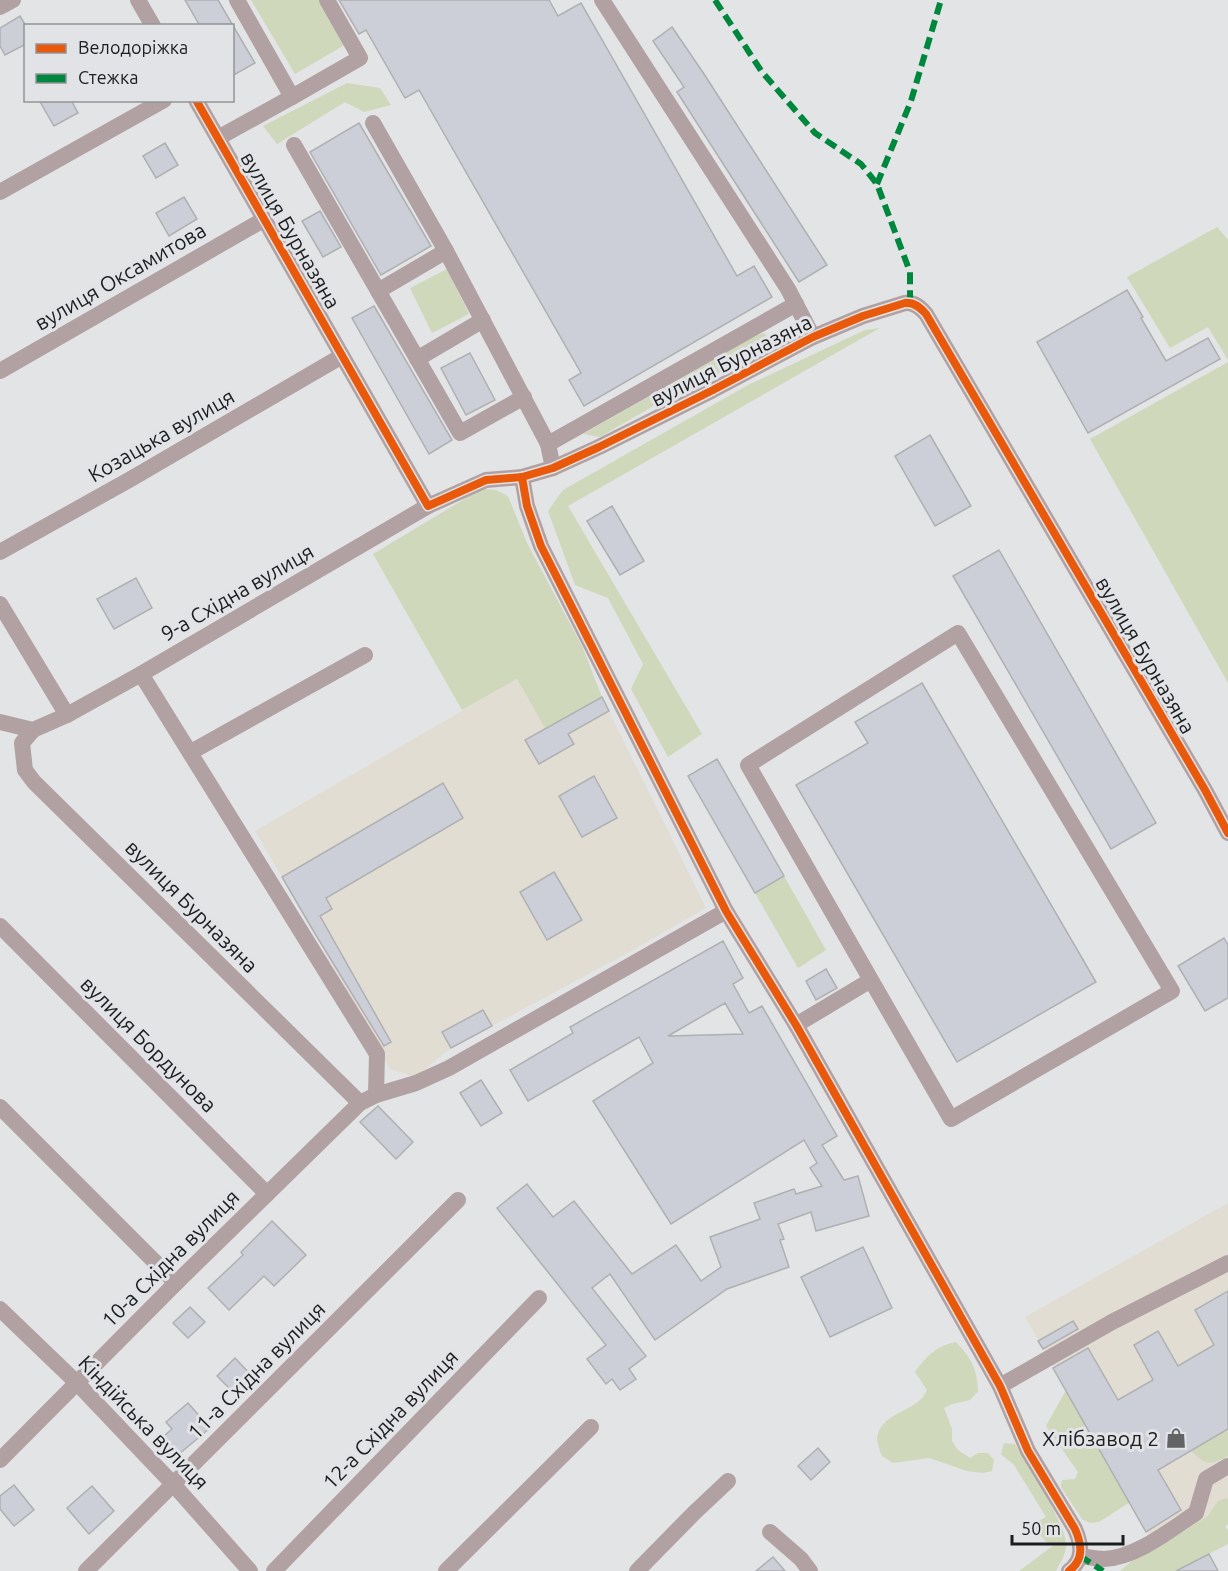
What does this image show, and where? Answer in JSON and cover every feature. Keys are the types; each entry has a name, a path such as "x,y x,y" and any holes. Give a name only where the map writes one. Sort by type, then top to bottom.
{"street":[{"path":"0,7 13,0"},
{"path":"138,0 152,24"},
{"path":"237,0 292,97"},
{"path":"218,138 360,58 327,0"},
{"path":"602,0 782,279 813,337"},
{"path":"0,192 160,102"},
{"name":"вулиця Бурназяна","path":"197,102 428,506 486,480 522,477 553,468 713,390 813,337 862,316 905,303 916,305 926,314 1222,809 1228,833"},
{"path":"373,123 446,251 524,397 548,444 553,468"},
{"path":"294,145 460,434 524,397"},
{"name":"вулиця Оксамитова","path":"0,371 263,220"},
{"path":"378,291 446,251"},
{"path":"548,444 796,304"},
{"path":"417,359 483,320"},
{"name":"Козацька вулиця","path":"0,552 342,356"},
{"path":"522,477 527,506 541,546 726,911 796,1025 1000,1386 1028,1451 1076,1530 1080,1556 1078,1562 1069,1571"},
{"name":"9-а Східна вулиця","path":"33,730 67,715 141,674 428,506"},
{"path":"0,604 67,715"},
{"path":"958,633 1172,991 951,1119 871,980 748,765 958,633"},
{"path":"191,752 365,655"},
{"path":"141,674 377,1054 376,1095"},
{"path":"0,722 33,730"},
{"name":"вулиця Бурназяна","path":"33,730 22,742 25,770 34,782 360,1103"},
{"name":"10-а Східна вулиця","path":"0,1460 360,1103 376,1095 416,1083 449,1068 726,911"},
{"name":"вулиця Бордунова","path":"0,926 267,1194"},
{"path":"796,1025 871,980"},
{"path":"0,1107 176,1283"},
{"name":"11-а Східна вулиця","path":"86,1571 458,1200"},
{"path":"1000,1386 1112,1322 1228,1263"},
{"name":"12-а Східна вулиця","path":"274,1571 539,1298"},
{"name":"Кіндійська вулиця","path":"0,1309 77,1383 173,1484 250,1571"},
{"path":"446,1571 591,1427"},
{"path":"1080,1556 1102,1559 1128,1554 1141,1548 1196,1513 1206,1479 1228,1466"},
{"path":"637,1571 728,1481"},
{"path":"770,1532 801,1559 810,1571"}],"shaded area":[{"path":"517,679 545,728 602,697 706,908 451,1048 415,1077 390,1069 255,831"},
{"path":"1228,1203 1228,1511 1159,1552 1025,1317"}],"green space":[{"path":"251,0 323,0 348,43 295,74"},
{"path":"347,83 380,88 391,105 364,112 345,102 277,144 263,126"},
{"path":"1217,227 1228,240 1228,360 1208,327 1170,348 1127,277"},
{"path":"447,269 469,314 432,333 410,288"},
{"path":"880,328 568,506 702,734 668,757 631,689 643,664 608,598 575,585 548,511 563,490 748,385 865,330"},
{"path":"764,333 774,348 676,393 600,437 583,434 757,335"},
{"path":"1228,362 1228,683 1090,439"},
{"path":"481,489 496,490 508,496 527,543 582,646 602,697 545,728 517,679 462,710 373,554"},
{"path":"784,876 826,950 798,968 755,893"},
{"path":"956,1342 972,1364 978,1391 970,1400 944,1408 952,1429 952,1441 958,1450 970,1458 978,1453 988,1453 994,1460 992,1471 983,1473 967,1471 929,1458 893,1463 881,1454 877,1438 880,1429 885,1422 923,1397 927,1390 915,1372 923,1361 932,1352"},
{"path":"1066,1390 1130,1502 1099,1522 1090,1523 1082,1519 1061,1487 1062,1480 1075,1479 1078,1472 1046,1426"},
{"path":"1228,1429 1228,1456 1212,1463 1200,1459 1191,1451"},
{"path":"1004,1443 1015,1444 1060,1523 1066,1548 1056,1571 1019,1571 1054,1545 1046,1542 1034,1528 1037,1522 1046,1517 1014,1465 1001,1454"},
{"path":"1228,1499 1228,1524 1225,1527 1228,1530 1228,1544 1176,1571 1120,1571 1134,1559 1208,1516 1218,1501"}],"building":[{"path":"185,0 218,0 232,24 199,24"},
{"path":"339,0 549,0 558,16 581,3 737,276 754,266 772,297 584,406 569,380 581,373 419,90 405,98 366,30 359,34"},
{"path":"20,16 25,24 24,45 5,55 0,46 0,28"},
{"path":"234,27 255,63 234,75"},
{"path":"672,27 827,265 799,282 677,92 684,87 653,41"},
{"path":"40,102 72,102 78,113 54,126"},
{"path":"359,123 431,246 381,275 310,152"},
{"path":"165,143 178,165 156,178 143,156"},
{"path":"184,197 197,219 169,236 156,213"},
{"path":"320,211 341,247 323,257 302,221"},
{"path":"1127,290 1166,361 1208,338 1220,359 1088,433 1037,342"},
{"path":"374,306 452,440 429,454 352,318"},
{"path":"470,353 495,400 466,415 441,368"},
{"path":"930,435 971,506 935,526 895,456"},
{"path":"612,506 644,561 620,575 587,521"},
{"path":"999,550 1156,823 1111,849 953,576"},
{"path":"136,578 152,608 114,629 97,599"},
{"path":"922,683 1096,982 957,1062 796,785 868,743 855,722"},
{"path":"602,697 609,711 568,734 574,744 539,764 525,740"},
{"path":"717,759 784,876 755,893 688,776"},
{"path":"594,776 617,818 582,837 559,796"},
{"path":"443,783 463,818 326,898 332,909 320,916 391,1042 384,1046 282,877"},
{"path":"554,872 582,920 547,940 520,892"},
{"path":"1224,938 1228,945 1228,998 1205,1011 1178,966"},
{"path":"723,941 743,978 733,984 749,1013 762,1006 837,1136 822,1145 844,1180 858,1176 869,1216 816,1231 811,1212 778,1224 784,1239 780,1240 789,1267 727,1289 655,1340 610,1274 592,1288 646,1356 629,1369 636,1379 620,1390 612,1379 606,1384 587,1359 606,1345 497,1208 527,1184 553,1217 574,1201 632,1274 676,1245 701,1281 721,1267 710,1237 760,1219 754,1203 794,1189 796,1194 822,1186 810,1168 817,1163 804,1140 671,1224 593,1101 653,1063 639,1037 528,1101 510,1070 573,1033 570,1027","holes":["725,1003 743,1034 668,1036"]},
{"path":"826,969 837,988 816,1000 806,981"},
{"path":"483,1010 492,1026 451,1048 442,1032"},
{"path":"481,1080 502,1113 481,1126 460,1093"},
{"path":"378,1106 413,1142 396,1159 360,1122"},
{"path":"272,1221 306,1255 274,1286 264,1276 229,1310 208,1288 243,1255 241,1252"},
{"path":"863,1247 892,1308 830,1337 801,1277"},
{"path":"1228,1291 1228,1429 1158,1470 1181,1510 1146,1532 1053,1368 1088,1348 1118,1400 1153,1380 1134,1345 1158,1331 1178,1366 1214,1345 1195,1310"},
{"path":"190,1307 205,1322 188,1338 173,1323"},
{"path":"1073,1321 1078,1329 1043,1349 1038,1341"},
{"path":"235,1358 253,1377 235,1394 217,1376"},
{"path":"188,1403 210,1428 172,1460 157,1442 172,1429 166,1422"},
{"path":"818,1448 830,1462 811,1480 798,1466"},
{"path":"14,1485 34,1510 14,1526 0,1509 0,1496"},
{"path":"92,1486 114,1511 89,1534 67,1508"},
{"path":"1209,1554 1218,1571 1176,1571"},
{"path":"773,1557 785,1571 756,1571"}],"marked path":[{"path":"715,0 762,72 815,133 861,164 877,184 910,272 910,303"},
{"path":"877,184 911,101 941,0"},
{"path":"1080,1556 1103,1571"}],"cycle path":[{"path":"197,102 428,506 486,480 522,477 553,468 713,390 813,337 863,316 905,303 919,307 926,314 1228,833"},
{"path":"522,477 527,506 541,546 726,911 796,1025 1000,1386 1028,1451 1075,1529 1080,1552 1077,1562 1069,1571"}],"place":[{"name":"Хлібзавод 2","path":"1176,1438"}]}
